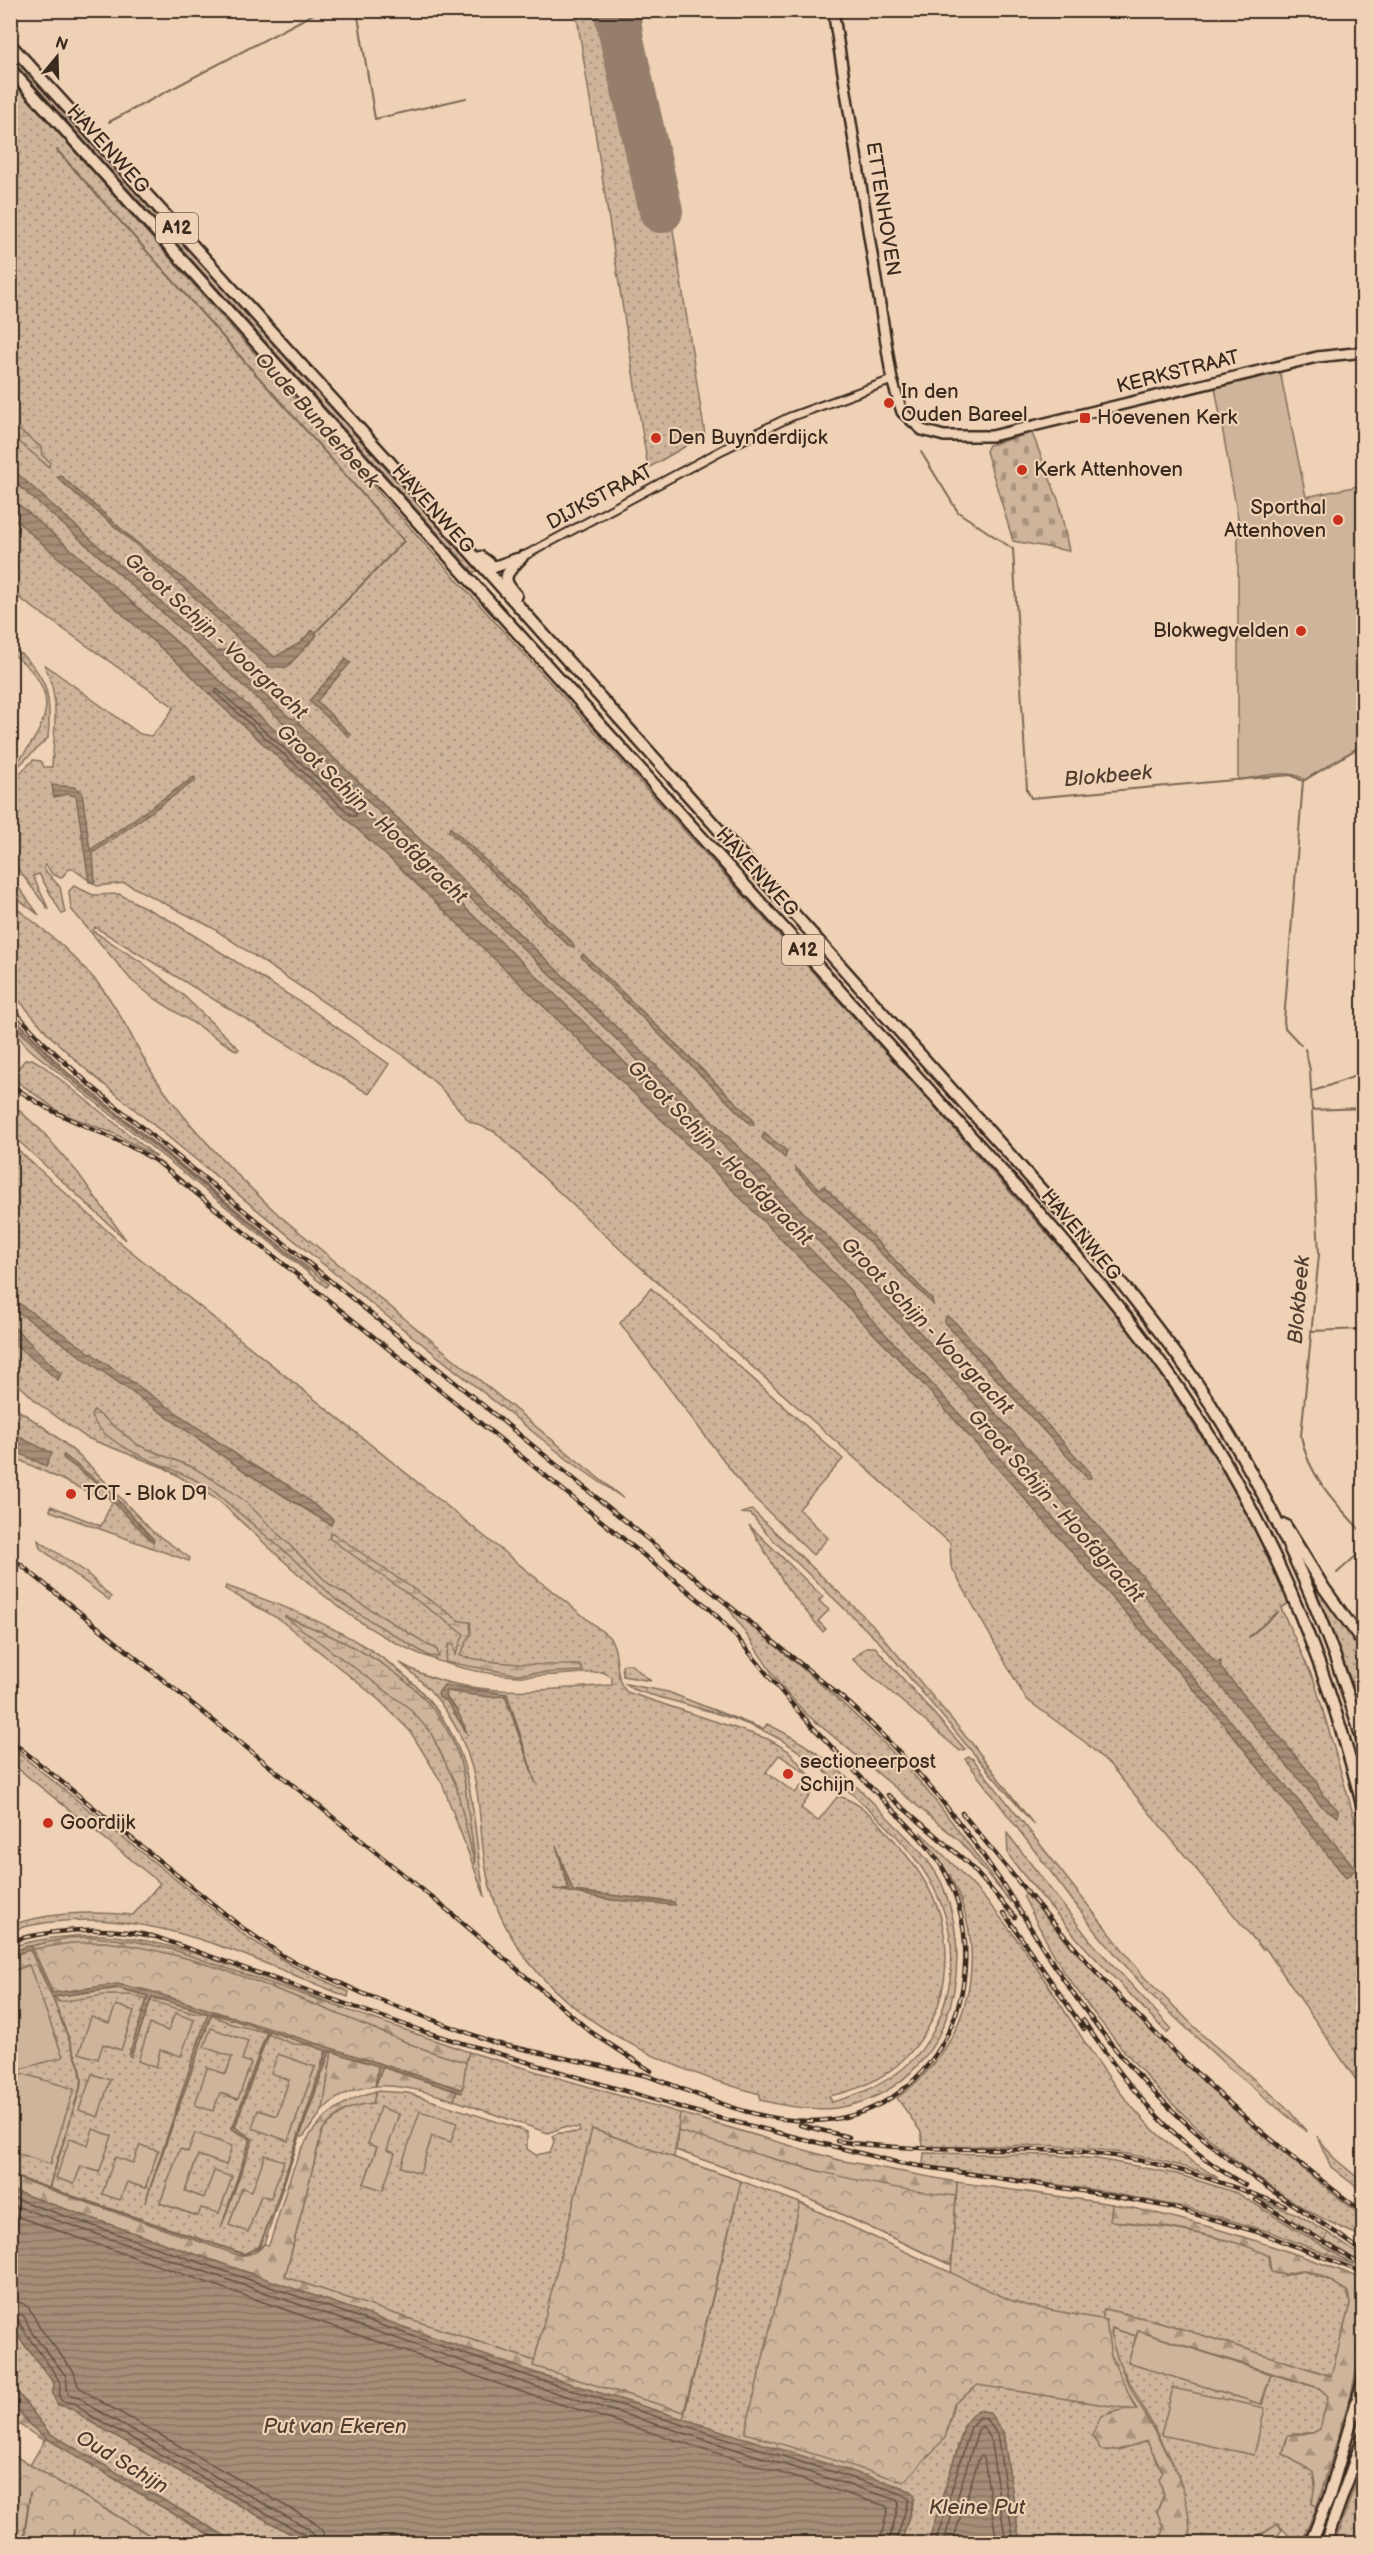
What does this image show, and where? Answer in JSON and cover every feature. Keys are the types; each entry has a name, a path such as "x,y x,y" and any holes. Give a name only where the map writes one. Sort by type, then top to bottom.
{"highway":[{"name":"HAVENWEG","path":"10,44 385,457 1097,1252 1150,1320 1221,1420 1274,1517 1313,1600 1364,1746"},
{"name":"HAVENWEG","path":"10,69 1083,1261 1134,1327 1208,1434 1259,1526 1298,1606 1333,1706 1364,1813"},
{"path":"385,457 430,500 487,564 500,567 522,557"},
{"path":"522,557 507,573 507,585 589,679 626,728"},
{"path":"1221,1420 1324,1588 1364,1644"},
{"path":"1310,2544 1332,2487 1364,2377"},
{"path":"1325,2544 1364,2435"}],"main road":[{"name":"ETTENHOVEN","path":"833,10 892,380 902,412"},
{"name":"KERKSTRAAT","path":"902,412 922,430 934,435 1004,435 1317,357 1364,352"}],"street":[{"name":"DIJKSTRAAT","path":"522,557 781,422 892,380"}],"green space":[{"path":"576,11 639,11 705,435 648,468"},
{"path":"10,51 478,571 473,572 11,59"},
{"path":"10,79 457,580 906,1075 1099,1292 1157,1368 1217,1461 1247,1513 1290,1602 1281,1608 1315,1683 1363,1848 1363,2090 1266,1949 1262,1949 1111,1766 1086,1743 1026,1699 951,1566 950,1543 621,1250 495,1132 469,1121 439,1086 403,1055 211,927 125,883 97,886 73,869 69,869 61,878 52,874 46,865 43,868 60,887 65,913 62,914 39,874 33,876 49,910 11,860 11,782 33,760 41,761 44,767 52,767 55,702 44,664 140,734 151,736 174,707 11,592"},
{"name":"Blokwegvelden","path":"1280,372 1306,497 1363,485 1363,745 1305,780 1298,776 1282,774 1238,780 1238,518 1215,387"},
{"path":"11,424 41,447 42,455 50,462 49,467 11,435"},
{"path":"1032,433 1059,502 1069,551 1013,541 986,451 989,445"},
{"path":"11,646 33,666 45,686 48,697 49,723 48,738 11,773 34,739 46,710 45,696 40,682 29,668 11,653"},
{"path":"10,876 39,915 11,894"},
{"path":"74,886 93,895 119,894 171,921 305,1005 389,1064 369,1094 95,927 93,931 143,963 184,996 239,1049 237,1051 154,998 132,981 71,909 69,891"},
{"path":"11,904 60,944 94,979 112,1003 163,1089 203,1139 249,1186 280,1216 624,1499 567,1459 378,1309 83,1067 49,1035 11,991"},
{"path":"10,1013 67,1072 328,1284 326,1287 28,1048 11,1028"},
{"path":"32,1059 157,1157 115,1134 61,1113 11,1077 25,1060"},
{"path":"10,1102 42,1131 78,1173 126,1240 11,1134"},
{"path":"10,1143 122,1244 608,1636 615,1649 622,1686 627,1692 768,1739 789,1751 809,1775 779,1755 766,1772 795,1793 802,1785 812,1792 801,1808 818,1821 838,1796 862,1808 888,1833 922,1877 938,1907 946,1949 944,1979 937,2007 925,2033 908,2055 886,2074 859,2087 829,2096 832,2102 871,2088 903,2068 917,2056 938,2023 945,2002 951,1968 950,1936 942,1906 928,1878 889,1828 808,1758 774,1736 740,1721 632,1689 626,1684 668,1692 763,1729 767,1724 786,1734 834,1766 913,1843 942,1884 953,1919 957,1955 954,1991 944,2024 927,2054 903,2079 873,2098 836,2108 798,2107 760,2100 760,2094 719,2082 636,2047 597,2024 562,1997 531,1965 507,1929 490,1887 483,1852 477,1792 468,1754 441,1704 429,1689 400,1663 425,1675 451,1683 503,1690 612,1685 612,1677 603,1672 517,1676 470,1670 428,1658 389,1639 352,1616 317,1590 218,1500 165,1468 87,1438 40,1405 11,1377"},
{"path":"651,1288 843,1459 799,1509 828,1538 813,1555 746,1490 620,1323"},
{"path":"11,1406 51,1433 99,1475 110,1487 101,1498 11,1456"},
{"path":"94,1410 138,1445 194,1468 226,1487 247,1503 330,1585 437,1650 439,1657 429,1656 336,1600 304,1568 210,1488 145,1458 113,1440 100,1429 91,1416"},
{"path":"112,1489 152,1531 190,1558 189,1561 50,1511 51,1506 101,1526 112,1502 106,1495"},
{"path":"752,1510 871,1623 974,1746 1034,1825 882,1645 767,1534 751,1514 741,1513"},
{"path":"749,1525 823,1597 819,1601 829,1610 818,1621 826,1629 823,1632 787,1588"},
{"path":"331,1532 460,1621 470,1622 471,1633 460,1656 505,1663 580,1665 583,1671 515,1674 445,1662 449,1644 454,1644 455,1656 464,1634 329,1538"},
{"path":"38,1540 86,1572 111,1597 109,1600 40,1548"},
{"path":"1305,1566 1363,1648 1363,1683 1356,1693"},
{"path":"226,1586 297,1612 333,1629 367,1648 399,1670 426,1697 448,1727 463,1762 471,1795 485,1897 442,1783 410,1731 378,1699 279,1619 225,1589"},
{"path":"726,1604 837,1698 879,1738 943,1811 1011,1903 961,1842 805,1713 780,1685"},
{"path":"284,1616 336,1638 386,1666 428,1703 445,1726 460,1760 475,1865 456,1785 431,1733 409,1708"},
{"path":"867,1647 875,1647 965,1749 960,1751 852,1659"},
{"path":"630,1664 651,1681 623,1676 622,1666"},
{"path":"11,1747 247,1937 291,1965 349,1992 348,1997 225,1948 142,1925 99,1920 55,1921 11,1930 11,1925 56,1915 102,1913 133,1915 160,1883 11,1763"},
{"path":"969,1757 973,1759 1145,1978 1207,2039 1285,2106 1307,2132 1227,2066 1150,1994 1098,1934 965,1759"},
{"path":"921,1833 971,1883 1005,1924 1125,2099 1169,2144 1218,2178 1158,2160 1077,2147 923,2146 921,2132 897,2098 921,2077 941,2054 956,2028 966,2000 971,1972 970,1942 964,1912 950,1876"},
{"path":"1007,1833 1089,1939 1171,2028 1167,2033 1081,1943 1021,1872 1008,1854"},
{"path":"1026,1894 1103,1982 1186,2065 1272,2143 1363,2217 1363,2237 1320,2217 1278,2192 1237,2162 1162,2093 1128,2056 1069,1979 1050,1949 1023,1896"},
{"path":"102,1935 132,1938 193,1953 345,2008 344,2010 197,1959 145,1944 94,1938 68,1939 11,1952 10,1947 56,1938"},
{"path":"92,1937 134,1941 174,1950 469,2052 454,2100 403,2087 369,2087 337,2098 323,2110 332,2051 311,2045 293,2044 261,2031 231,2024 209,2013 193,2013 130,1995 105,1995 58,2002 31,1946 67,1938"},
{"path":"104,1942 172,1954 206,1964 274,1988 418,2047 466,2062 462,2093 242,2022 120,1988 53,1997 33,1949 71,1943"},
{"path":"28,1950 115,1988 215,2013 326,2050 300,2135 330,2051 332,2052 323,2110 303,2137 300,2136 264,2244 253,2253 238,2255 11,2176 11,2151 51,2164 21,2073 11,2109 11,2086 16,2067 11,2040 21,2069 28,1965 11,1972 11,1955","holes":["134,2011 121,2049 103,2044","232,2057 250,2063 237,2099 220,2093 207,2068 226,2074","315,2067 288,2141 277,2116 289,2080","111,2136 99,2172 81,2166","180,2149 198,2155 185,2191 204,2198 231,2177 219,2213 201,2207 197,2216 160,2203","158,2151 145,2188 127,2182","242,2188 270,2198 261,2195 248,2231 229,2225"]},
{"path":"29,1965 63,2057 21,2069 11,2040 11,1972"},
{"path":"116,2005 134,2011 121,2050 103,2044 98,2059 79,2053 91,2017 109,2023"},
{"path":"175,2013 194,2020 181,2056 160,2050 156,2068 138,2061 150,2024 168,2031"},
{"path":"211,2028 248,2041 242,2060 251,2063 238,2099 220,2093 213,2111 195,2105 207,2068 226,2074 232,2057 204,2047"},
{"path":"469,2052 680,2113 674,2158 592,2130 535,2361 285,2277 322,2131 344,2111 373,2103 376,2091 408,2093 520,2129 527,2132 527,2149 536,2155 550,2152 554,2142 552,2136 559,2133 580,2132 579,2128 564,2127 548,2133 454,2100","holes":["399,2114 386,2150 395,2154 364,2184 377,2147 368,2143"]},
{"path":"278,2054 315,2067 288,2141 252,2128 258,2110 277,2116 289,2080 271,2073"},
{"path":"21,2073 74,2089 50,2164 11,2151 11,2109"},
{"path":"92,2074 110,2080 98,2117 79,2110"},
{"path":"376,2091 373,2103 344,2111 322,2131 285,2277 535,2361 592,2129 741,2181 683,2419 533,2372 11,2190 11,2176 238,2255 249,2254 259,2250 264,2244 269,2245 292,2172 301,2150 313,2131 328,2114 349,2101"},
{"path":"380,2107 399,2114 387,2150 395,2153 383,2190 364,2184 377,2147 368,2144"},
{"path":"420,2111 457,2123 451,2142 432,2136 420,2173 401,2167"},
{"path":"680,2113 839,2160 957,2182 951,2265 798,2194 676,2150"},
{"path":"93,2129 112,2136 99,2172 81,2166 74,2184 56,2178 70,2138 88,2145"},
{"path":"592,2129 741,2181 684,2412 533,2366"},
{"path":"678,2131 850,2179 956,2196 951,2265 798,2194 676,2150"},
{"path":"195,2133 232,2146 226,2165 198,2155 185,2191 204,2198 214,2171 232,2177 219,2213 201,2208 198,2216 160,2203 180,2149 188,2152"},
{"path":"1317,2136 1334,2158 1363,2182 1363,2192 1331,2167"},
{"path":"140,2145 158,2151 145,2188 127,2182 120,2200 102,2194 115,2157 133,2163"},
{"path":"924,2153 1052,2155 1098,2159 1177,2174 1237,2193 1354,2265 1270,2232 1188,2208 1095,2190 923,2165"},
{"path":"265,2155 284,2161 271,2198 261,2195 248,2232 229,2225 242,2188 252,2191"},
{"path":"741,2181 800,2203 951,2275 957,2182 1112,2204 1111,2221 1190,2232 1235,2242 1269,2256 1284,2276 1303,2271 1331,2281 1348,2292 1350,2304 1332,2376 1160,2322 1104,2309 1130,2409 1110,2412 1118,2450 1147,2441 1163,2472 1161,2487 1164,2494 1157,2511 1163,2527 1161,2543 1020,2543 1003,2432 965,2424 928,2544 901,2543 914,2500 912,2491 683,2419"},
{"path":"1261,2201 1297,2214 1328,2233 1325,2242"},
{"path":"800,2203 1010,2300 1028,2306 1106,2320 1111,2357 1137,2410 978,2385 954,2404 945,2438 904,2482 745,2433"},
{"path":"1112,2204 1176,2218 1239,2236 1363,2279 1362,2344 1351,2395 1317,2506 1312,2504 1315,2484 1313,2472 1283,2454 1288,2435 1313,2433 1320,2429 1328,2396 1319,2388 1138,2331 1136,2336 1112,2328 1118,2360 1171,2460 1186,2501 1190,2543 1161,2543 1163,2527 1157,2511 1164,2494 1159,2479 1163,2472 1147,2441 1118,2450 1101,2450 1092,2436 1101,2416 1129,2408 1100,2330 1104,2309 1160,2322 1331,2376 1350,2304 1348,2292 1327,2279 1304,2271 1286,2274 1271,2272 1269,2256 1234,2242 1147,2224 1110,2221"},
{"path":"1328,2233 1363,2258 1363,2264 1325,2242"},
{"path":"10,2318 20,2339 54,2383 53,2395 58,2405 72,2408 87,2420 307,2543 237,2543 49,2433 11,2384"},
{"path":"1111,2328 1136,2336 1128,2363 1262,2404 1271,2374 1319,2388 1328,2396 1321,2429 1313,2433 1293,2433 1286,2440 1283,2454 1313,2472 1315,2484 1312,2504 1317,2506 1301,2543 1288,2543 1291,2538 1278,2524 1247,2543 1190,2543 1189,2522 1180,2484 1164,2447 1118,2362 1111,2337"},
{"path":"1138,2331 1271,2374 1261,2404 1128,2363"},
{"path":"1173,2388 1265,2408 1254,2455 1161,2435"},
{"path":"10,2400 30,2425 46,2438 44,2441 11,2419"},
{"path":"46,2438 223,2543 163,2543 30,2465"},
{"path":"10,2453 30,2465 163,2543 11,2543"},
{"path":"1363,2463 1363,2543 1334,2544"},
{"path":"1278,2524 1282,2530 1272,2543 1247,2544"}],"water":[{"path":"11,468 217,652 227,649 228,661 289,717 294,719 304,710 306,712 298,722 320,745 553,966 782,1190 1004,1422 1112,1541 1216,1663 1221,1661 1220,1667 1315,1779 1323,1795 1338,1810 1338,1817 1322,1807 1067,1506 907,1332 824,1246 445,873 187,634 11,479"},
{"path":"60,475 135,541 203,594 218,610 275,657 300,643 312,630 317,635 287,667 268,667 160,565 62,482 58,478"},
{"path":"10,497 228,687 440,883 647,1084 749,1187 850,1290 862,1309 1051,1515 1356,1869 1346,1878 1218,1717 921,1382 701,1158 401,869 215,700 188,672 11,516"},
{"path":"346,659 350,663 317,701 350,734 349,737 309,701"},
{"path":"194,777 196,780 93,853 95,882 89,882 76,796 67,794 54,797 52,785 74,787 82,792 90,850"},
{"path":"450,827 572,942 574,947 568,945 449,831"},
{"path":"583,954 752,1118 754,1124 751,1125 581,957"},
{"path":"11,1014 56,1063 309,1271 54,1065 16,1027 11,1021"},
{"path":"764,1133 787,1151 785,1158 762,1138"},
{"path":"796,1168 820,1189 824,1186 932,1299 933,1304 796,1171"},
{"path":"10,1297 246,1461 289,1486 333,1519 331,1525 247,1473 11,1307"},
{"path":"947,1316 955,1322 1090,1472 1091,1478 1087,1478 944,1322"},
{"path":"11,1324 61,1374 58,1380 11,1341"},
{"path":"11,1433 52,1453 46,1466 11,1449"},
{"path":"64,1455 104,1486 104,1489 63,1458"},
{"path":"111,1493 154,1540 153,1542 108,1497"},
{"path":"444,1685 507,1694 536,1784 505,1696 489,1697 446,1691 445,1696 457,1710 468,1735 448,1703 439,1697 438,1693"},
{"path":"556,1845 573,1891 674,1902 675,1905 612,1900 553,1889 569,1890"},
{"path":"28,1946 32,1947 53,1993 117,1984 150,1991 461,2089 459,2092 383,2067 375,2087 378,2066 330,2051 271,2217 327,2051 269,2031 235,2127 253,2139 221,2228 250,2139 232,2129 267,2031 212,2013 145,2203 208,2013 152,1997 131,2057 129,2055 148,1996 117,1988 52,1997 30,1950 11,1955 11,1952"},
{"name":"Put van Ekeren","path":"11,2190 533,2372 902,2487 915,2495 901,2543 307,2543 87,2420 72,2408 58,2405 53,2395 54,2383 20,2339 11,2318"},
{"path":"11,2384 49,2433 237,2543 223,2543 46,2438 30,2425 11,2400"},
{"name":"Kleine Put","path":"978,2410 989,2412 1003,2432 1020,2543 928,2543 965,2424"}],"waterway":[{"name":"Oude Bunderbeek","path":"109,122 321,10"},
{"name":"Oude Bunderbeek","path":"357,10 375,119 466,98"},
{"name":"Oude Bunderbeek","path":"57,150 404,541 315,633"},
{"name":"Blokbeek","path":"921,452 958,512 1013,549 1027,790 1031,798 1291,775 1303,781 1284,1021 1285,1028 1301,1045"},
{"path":"1303,781 1364,744"},
{"name":"Blokbeek","path":"1305,1049 1310,1070 1319,1255 1301,1436 1317,1477 1334,1501 1364,1534"},
{"path":"1311,1092 1364,1073"},
{"path":"1312,1110 1364,1108"},
{"path":"1311,1331 1364,1329"},
{"name":"Blokbeek","path":"1337,1573 1357,1555"},
{"name":"Blokbeek","path":"1249,1637 1278,1612"},
{"path":"49,2188 82,2082 80,2068 52,1996"},
{"path":"10,2175 244,2254 259,2247 271,2217"},
{"path":"23,2544 30,2493"},
{"path":"72,2544 74,2530"}],"runway":[{"path":"615,10 661,211"}],"railway":[{"path":"10,1006 43,1042 90,1085 850,1704 911,1765 949,1809 1000,1880 1076,1997 1137,2074 1191,2128 1231,2161 1364,2253"},
{"path":"10,1083 46,1107 123,1143 160,1164 704,1604 730,1629 811,1725 936,1857 948,1878 962,1919 965,1960 960,2001 945,2038 922,2071 892,2097 855,2114 811,2121 788,2120 724,2105 642,2074"},
{"path":"10,1556 451,1913 591,2032 651,2071"},
{"path":"10,1740 240,1926 286,1958 364,1994 495,2043 648,2076"},
{"path":"888,1795 968,1863 1015,1917"},
{"path":"962,1813 1076,1949 1145,2023 1266,2135 1364,2213"},
{"path":"1004,1913 1084,2029"},
{"path":"10,1941 46,1933 83,1930 120,1931 156,1937 425,2032 703,2114 900,2163 1101,2194 1174,2208 1261,2233 1364,2273"},
{"path":"1083,2020 1117,2068 1154,2113 1196,2152 1245,2185"},
{"path":"800,2125 849,2137"},
{"path":"837,2141 901,2147 1060,2151 1117,2156 1190,2173 1285,2206"},
{"path":"1256,2200 1358,2263"}],"place":[{"name":"In den Ouden Bareel","path":"889,403"},
{"name":"Hoevenen Kerk","path":"1085,418"},
{"name":"Den Buynderdijck","path":"656,438"},
{"name":"Kerk Attenhoven","path":"1022,470"},
{"name":"Sporthal Attenhoven","path":"1338,520"},
{"name":"Blokwegvelden","path":"1301,631"},
{"name":"TCT - Blok D9","path":"71,1494"},
{"name":"sectioneerpost Schijn","path":"788,1774"},
{"name":"Goordijk","path":"48,1823"}],"water label":[{"name":"Groot Schijn - Voorgracht","path":"216,636"},
{"name":"Groot Schijn - Hoofdgracht","path":"372,814"},
{"name":"Groot Schijn - Hoofdgracht","path":"720,1153"},
{"name":"Groot Schijn - Voorgracht","path":"927,1326"},
{"name":"Groot Schijn - Hoofdgracht","path":"1056,1506"},
{"name":"Oud Schijn","path":"122,2462"}]}
